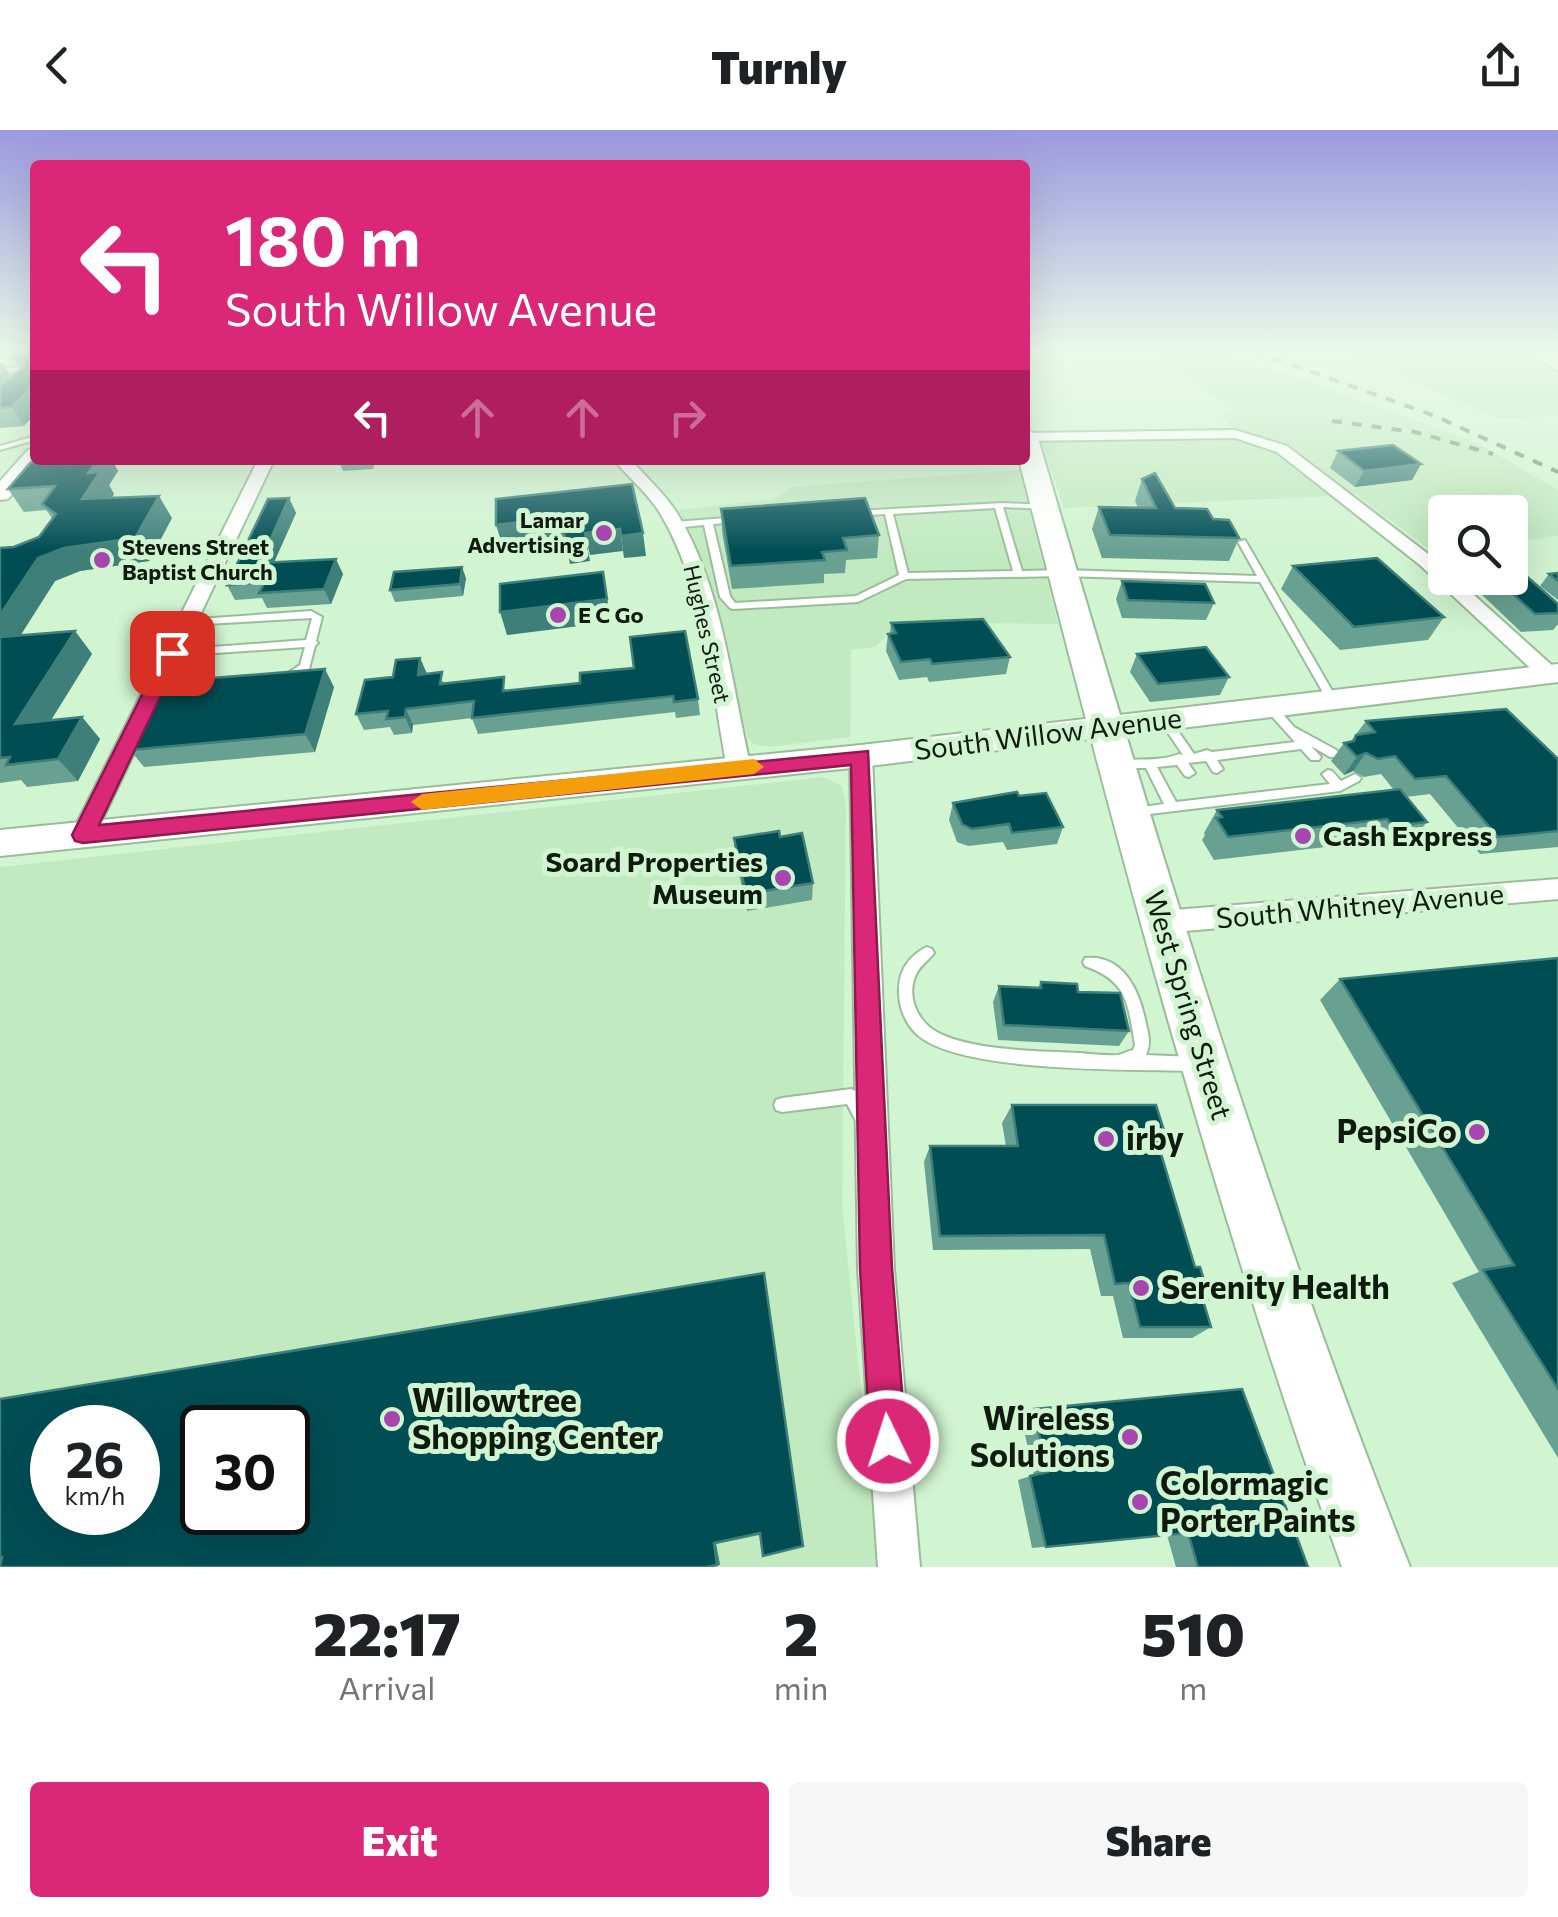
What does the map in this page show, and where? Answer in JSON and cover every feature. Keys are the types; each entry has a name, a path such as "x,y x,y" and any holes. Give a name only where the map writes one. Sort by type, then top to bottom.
{"main road":[{"name":"West Spring Street","path":"1030,455 1044,507 1040,573 1152,810 1162,922 1285,1320 1376,1567"},
{"name":"South Willow Avenue","path":"0,843 861,756 1124,752 1164,721 1280,718 1333,701 1553,674"}],"street":[{"path":"1030,436 1235,434 1263,440 1282,449 1426,562 1553,674"},
{"path":"2,489 30,459"},
{"path":"83,835 164,687 172,653 264,465"},
{"name":"Hughes Street","path":"626,465 666,510 697,580 738,768"},
{"path":"861,756 877,1294 900,1567"},
{"name":"South Whitney Avenue","path":"1162,922 1558,890"}],"lane":[{"path":"0,448 30,439"},
{"path":"998,506 1040,573"},
{"path":"850,513 1044,507"},
{"path":"888,511 904,576"},
{"path":"674,525 754,518"},
{"path":"708,522 726,597 734,606 858,600 904,576 1040,573 1264,580"},
{"path":"1242,542 1333,701"},
{"path":"187,622 311,614 319,622 306,666 282,678"},
{"path":"172,653 312,643"},
{"path":"1280,718 1299,759"},
{"path":"1280,718 1334,754"},
{"path":"1164,721 1190,773"},
{"path":"1124,752 1185,758 1295,745 1314,757"},
{"path":"1264,748 1274,762"},
{"path":"1207,754 1217,769"},
{"path":"1328,774 1340,788"},
{"path":"1312,776 1324,791"},
{"path":"1152,810 1204,797 1238,801 1324,791 1340,788 1355,778"},
{"path":"1289,779 1300,794"},
{"path":"1228,788 1238,801"},
{"path":"927,953 914,963 904,980 906,1005 917,1024 931,1037 973,1052 1205,1064"},
{"path":"1090,962 1121,975 1131,991 1143,1045 1138,1055 1124,1060"},
{"path":"782,1105 851,1096 871,1131"}],"shaded area":[{"path":"1224,418 1408,418 1477,443 1558,490 1558,536 1528,540 1528,495 1428,495 1428,548 1356,495 1064,508 1042,443 1240,438"},
{"path":"1019,470 1058,624 901,622 875,647 851,650 850,737 768,747 754,744 748,738 698,551 678,510 774,499 792,487"},
{"name":"Willowtree Shopping Center","path":"823,777 842,786 846,805 842,1204 879,1567 0,1567 0,867"}],"building":[{"path":"1393,445 1421,464 1364,471 1338,451"},
{"path":"30,463 94,465 88,473 100,472 82,499 159,496 135,538 64,548 38,558 0,615 0,548 39,537 56,514 42,504 55,486 8,489"},
{"path":"1155,473 1175,508 1207,509 1213,519 1229,520 1239,538 1110,535 1099,507 1156,508 1142,479"},
{"path":"632,484 643,533 621,536 620,529 585,533 586,538 565,541 563,517 496,525 496,499"},
{"path":"289,498 260,563 336,559 324,589 259,593 265,582 227,585 268,499"},
{"path":"865,498 879,535 843,538 847,550 822,552 825,560 731,566 721,509"},
{"path":"1377,558 1444,617 1354,627 1293,566"},
{"path":"462,567 460,584 390,590 394,572"},
{"path":"603,572 607,599 500,612 500,584"},
{"path":"1528,578 1558,604 1558,613 1535,614 1514,595 1528,595"},
{"path":"1122,581 1205,584 1214,603 1128,600"},
{"path":"983,619 1010,657 932,664 930,659 901,662 888,634 896,633 891,623"},
{"path":"75,631 15,724 82,717 58,759 6,765 10,757 0,758 0,637"},
{"path":"685,631 698,699 674,702 673,696 472,718 474,701 406,709 405,717 386,719 388,711 356,714 365,680 393,677 396,660 420,658 418,675 442,672 440,684 504,677 503,691 580,683 580,673 634,668 630,637"},
{"path":"1206,647 1229,677 1158,684 1137,654"},
{"path":"325,669 305,734 130,750 164,682"},
{"path":"1506,709 1558,759 1558,831 1498,837 1446,776 1415,779 1395,756 1378,759 1366,753 1357,757 1344,743 1354,741 1356,735 1375,732 1366,721"},
{"path":"1400,789 1427,822 1392,826 1387,819 1228,837 1216,818 1222,817 1217,810"},
{"path":"1017,792 1019,796 1046,793 1063,827 1012,833 1009,824 972,829 962,824 953,803"},
{"name":"Soard Properties Museum","path":"779,831 780,837 802,833 813,883 746,894 734,838"},
{"name":"PepsiCo","path":"1558,958 1558,1389 1483,1270 1514,1265 1340,979"},
{"path":"1041,982 1077,984 1078,992 1120,993 1129,1031 1004,1025 999,986 1041,988"},
{"path":"1012,1105 1156,1105 1166,1137 1156,1137 1195,1267 1200,1267 1210,1299 1203,1300 1211,1327 1140,1327 1129,1283 1115,1284 1104,1235 940,1236 930,1146 1018,1146"},
{"name":"Willowtree Shopping Center","path":"764,1273 803,1546 763,1556 760,1533 714,1543 717,1565 706,1567 0,1567 0,1399"},
{"path":"1242,1389 1308,1567 1198,1567 1188,1533 1046,1547 1030,1476 1048,1472 1033,1409"}],"railway":[{"path":"1440,418 1558,472"},
{"path":"1332,421 1415,432 1493,454"}],"slow traffic":[{"path":"422,802 754,767"}],"place":[{"name":"Lamar Advertising","path":"604,533"},
{"name":"Stevens Street Baptist Church","path":"102,560"},
{"name":"E C Go","path":"558,615"},
{"name":"Cash Express","path":"1303,836"},
{"name":"Soard Properties Museum","path":"783,878"},
{"name":"PepsiCo","path":"1477,1132"},
{"name":"irby","path":"1106,1139"},
{"name":"Serenity Health","path":"1141,1288"},
{"name":"Willowtree Shopping Center","path":"392,1419"},
{"name":"Wireless Solutions","path":"1130,1437"},
{"name":"Colormagic Porter Paints","path":"1140,1502"}],"route":[{"path":"172,653 83,835 861,756 876,1268 888,1441"}]}
